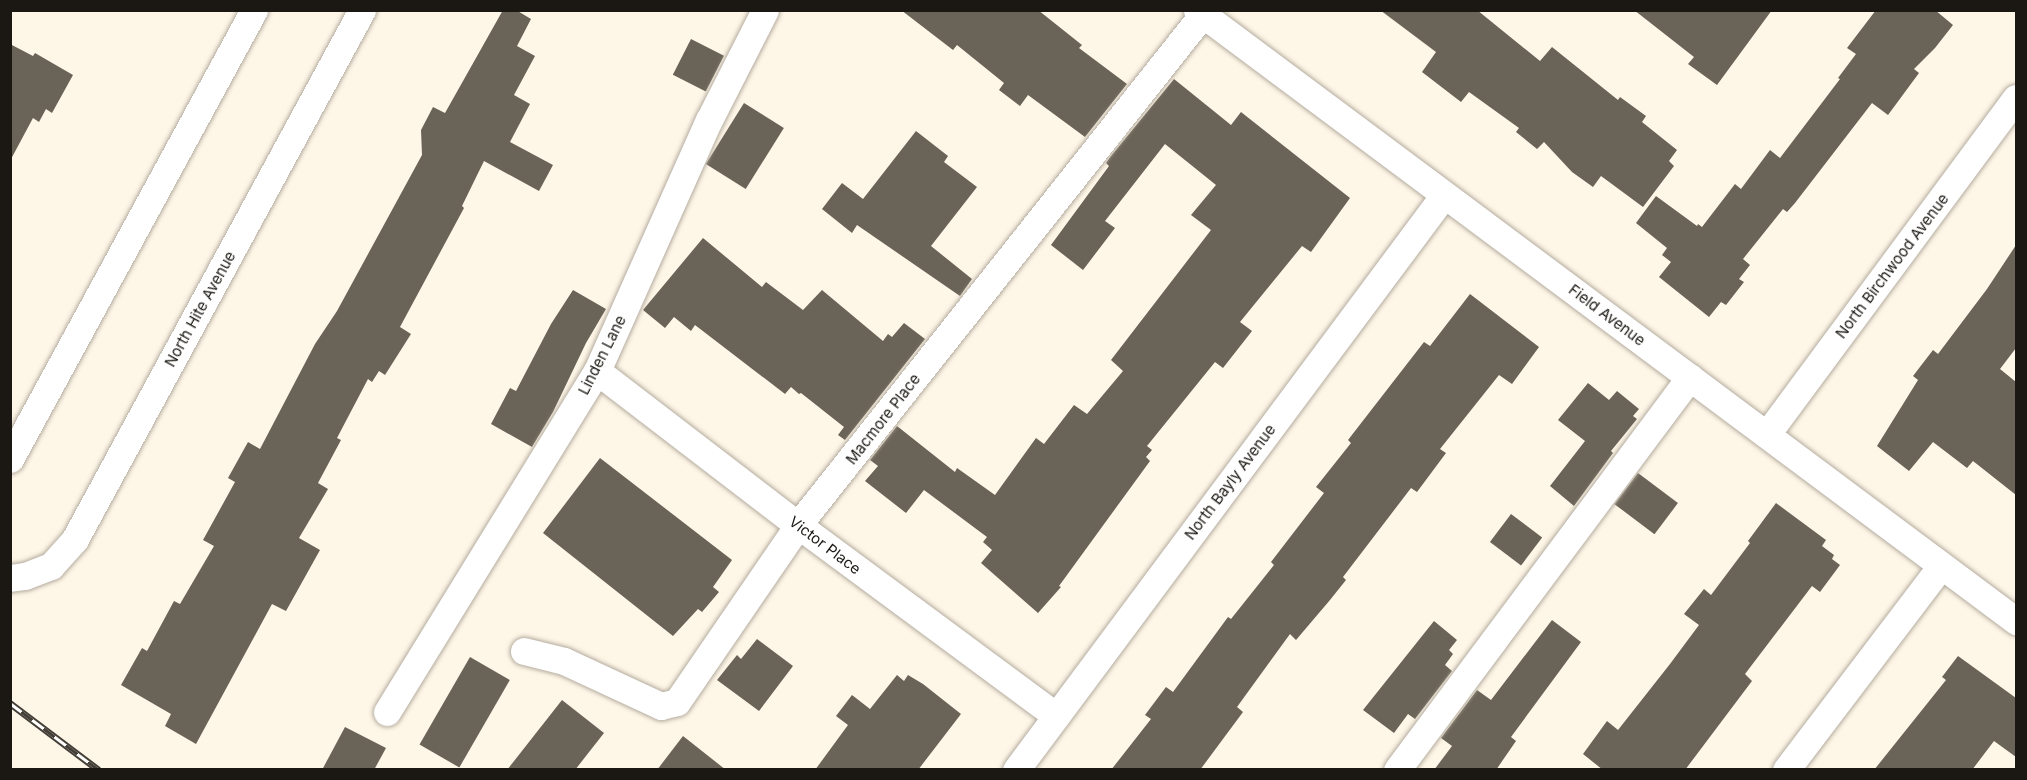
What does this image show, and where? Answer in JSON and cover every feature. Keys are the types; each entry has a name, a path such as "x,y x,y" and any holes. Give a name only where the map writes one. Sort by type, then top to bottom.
{"street":[{"path":"10,459 254,10"},
{"name":"North Hite Avenue","path":"10,578 25,576 51,566 75,539 362,10"},
{"name":"Linden Lane","path":"387,712 597,371 709,120 765,10"},
{"name":"Field Avenue","path":"1202,12 2016,621"},
{"name":"Macmore Place","path":"524,651 564,661 661,706 677,702 798,525 1202,12"},
{"name":"North Birchwood Avenue","path":"1767,434 2016,98"},
{"name":"North Bayly Avenue","path":"1016,770 1444,195"},
{"name":"Victor Place","path":"597,371 798,525 1056,716"},
{"path":"1397,770 1690,377"},
{"path":"1786,770 1941,566"}],"building":[{"path":"503,10 516,10 531,19 517,46 535,56 514,95 530,104 510,142 553,165 539,191 484,161 462,206 464,208 400,327 411,334 385,375 379,371 372,382 368,379 337,438 341,440 318,483 328,489 299,538 320,550 286,611 272,604 196,744 165,726 171,714 121,685 142,648 147,651 174,601 180,604 214,546 203,540 235,482 228,478 248,442 260,449 315,344 337,311 422,155 421,130 433,107 445,113"},
{"path":"901,10 1038,10 1082,45 1079,48 1127,84 1085,137 1028,95 1020,106 999,90 1004,83 957,45 953,50"},
{"path":"1380,10 1477,10 1540,61 1552,47 1618,100 1620,97 1646,116 1642,122 1677,150 1669,161 1674,166 1643,207 1601,176 1593,187 1572,172 1544,142 1537,149 1516,132 1519,128 1469,92 1461,102 1422,72 1436,52"},
{"path":"1634,10 1772,10 1717,85 1688,64 1694,57"},
{"path":"1876,10 1935,10 1953,25 1914,69 1919,73 1888,115 1872,103 1795,203 1787,212 1783,209 1743,259 1750,265 1739,279 1744,282 1726,305 1721,302 1709,317 1659,277 1671,262 1662,255 1667,248 1636,223 1656,196 1697,226 1698,224 1702,227 1735,184 1741,189 1770,150 1780,158 1840,79 1838,78 1856,54 1847,48"},
{"path":"691,39 724,56 706,91 673,75"},
{"path":"10,44 33,56 35,53 73,75 52,113 46,109 39,122 33,118 10,161"},
{"path":"1174,79 1231,125 1241,112 1350,198 1311,252 1302,246 1240,322 1252,331 1223,368 1215,362 1147,446 1152,450 1146,457 1150,461 1059,586 1061,587 1038,613 981,563 992,550 983,542 987,537 924,490 906,513 865,481 878,466 870,460 897,426 955,472 957,468 995,495 1036,438 1044,444 1074,405 1087,414 1123,371 1111,360 1211,230 1191,215 1216,185 1165,144 1105,221 1115,228 1083,270 1051,245 1109,166 1106,163 1111,156"},
{"path":"744,103 784,128 746,189 706,164"},
{"path":"916,131 948,156 944,162 977,187 931,246 972,279 960,296 857,225 852,233 822,209 842,183 863,199"},
{"path":"703,238 762,287 766,282 803,310 822,290 883,341 888,334 892,337 904,323 925,339 845,440 838,435 844,427 801,393 799,394 791,387 785,394 695,325 691,331 674,317 665,328 643,310"},
{"path":"2016,245 2016,348 2000,369 2016,382 2016,495 1973,461 1967,468 1933,442 1909,471 1877,446 1918,380 1913,376 1933,350 1938,354 1987,289"},
{"path":"573,290 606,309 586,343 553,412 532,447 491,424 510,388 516,391 551,324"},
{"path":"1470,294 1539,347 1512,384 1499,375 1440,449 1446,453 1417,492 1411,488 1343,577 1346,580 1330,600 1296,640 1290,634 1237,707 1243,712 1200,770 1111,770 1151,719 1145,715 1166,687 1173,692 1228,617 1231,619 1274,565 1271,562 1324,493 1316,487 1351,443 1348,440 1424,342 1430,346"},
{"path":"1588,383 1609,400 1617,391 1639,409 1633,416 1637,419 1611,451 1613,453 1574,506 1550,486 1585,441 1558,420"},
{"path":"600,458 732,560 713,587 719,592 702,612 698,609 673,636 543,533"},
{"path":"1638,473 1678,503 1654,534 1615,504"},
{"path":"1776,503 1826,540 1822,546 1834,555 1832,559 1840,565 1820,592 1812,586 1745,674 1752,681 1685,770 1603,770 1583,754 1607,721 1618,730 1670,664 1699,625 1684,614 1704,589 1711,595 1750,543 1748,541"},
{"path":"1511,514 1542,537 1521,565 1490,542"},
{"path":"1552,620 1581,642 1511,737 1516,741 1496,770 1434,770 1452,746 1441,738 1477,690 1491,700"},
{"path":"1434,621 1457,640 1449,650 1453,654 1445,665 1452,671 1415,719 1408,714 1394,733 1363,710"},
{"path":"757,639 793,666 759,711 717,680 737,655 741,659"},
{"path":"1958,656 2016,698 2016,757 1994,741 1972,770 1874,770 1946,680 1942,677"},
{"path":"470,657 510,680 459,767 420,744"},
{"path":"897,675 904,681 908,675 923,684 961,714 918,770 815,770 848,725 836,716 852,695 870,709"},
{"path":"562,700 604,733 575,770 507,770"},
{"path":"345,727 386,748 374,770 322,770"},
{"path":"683,736 726,770 657,770"}],"railway":[{"path":"10,703 99,770"}]}
